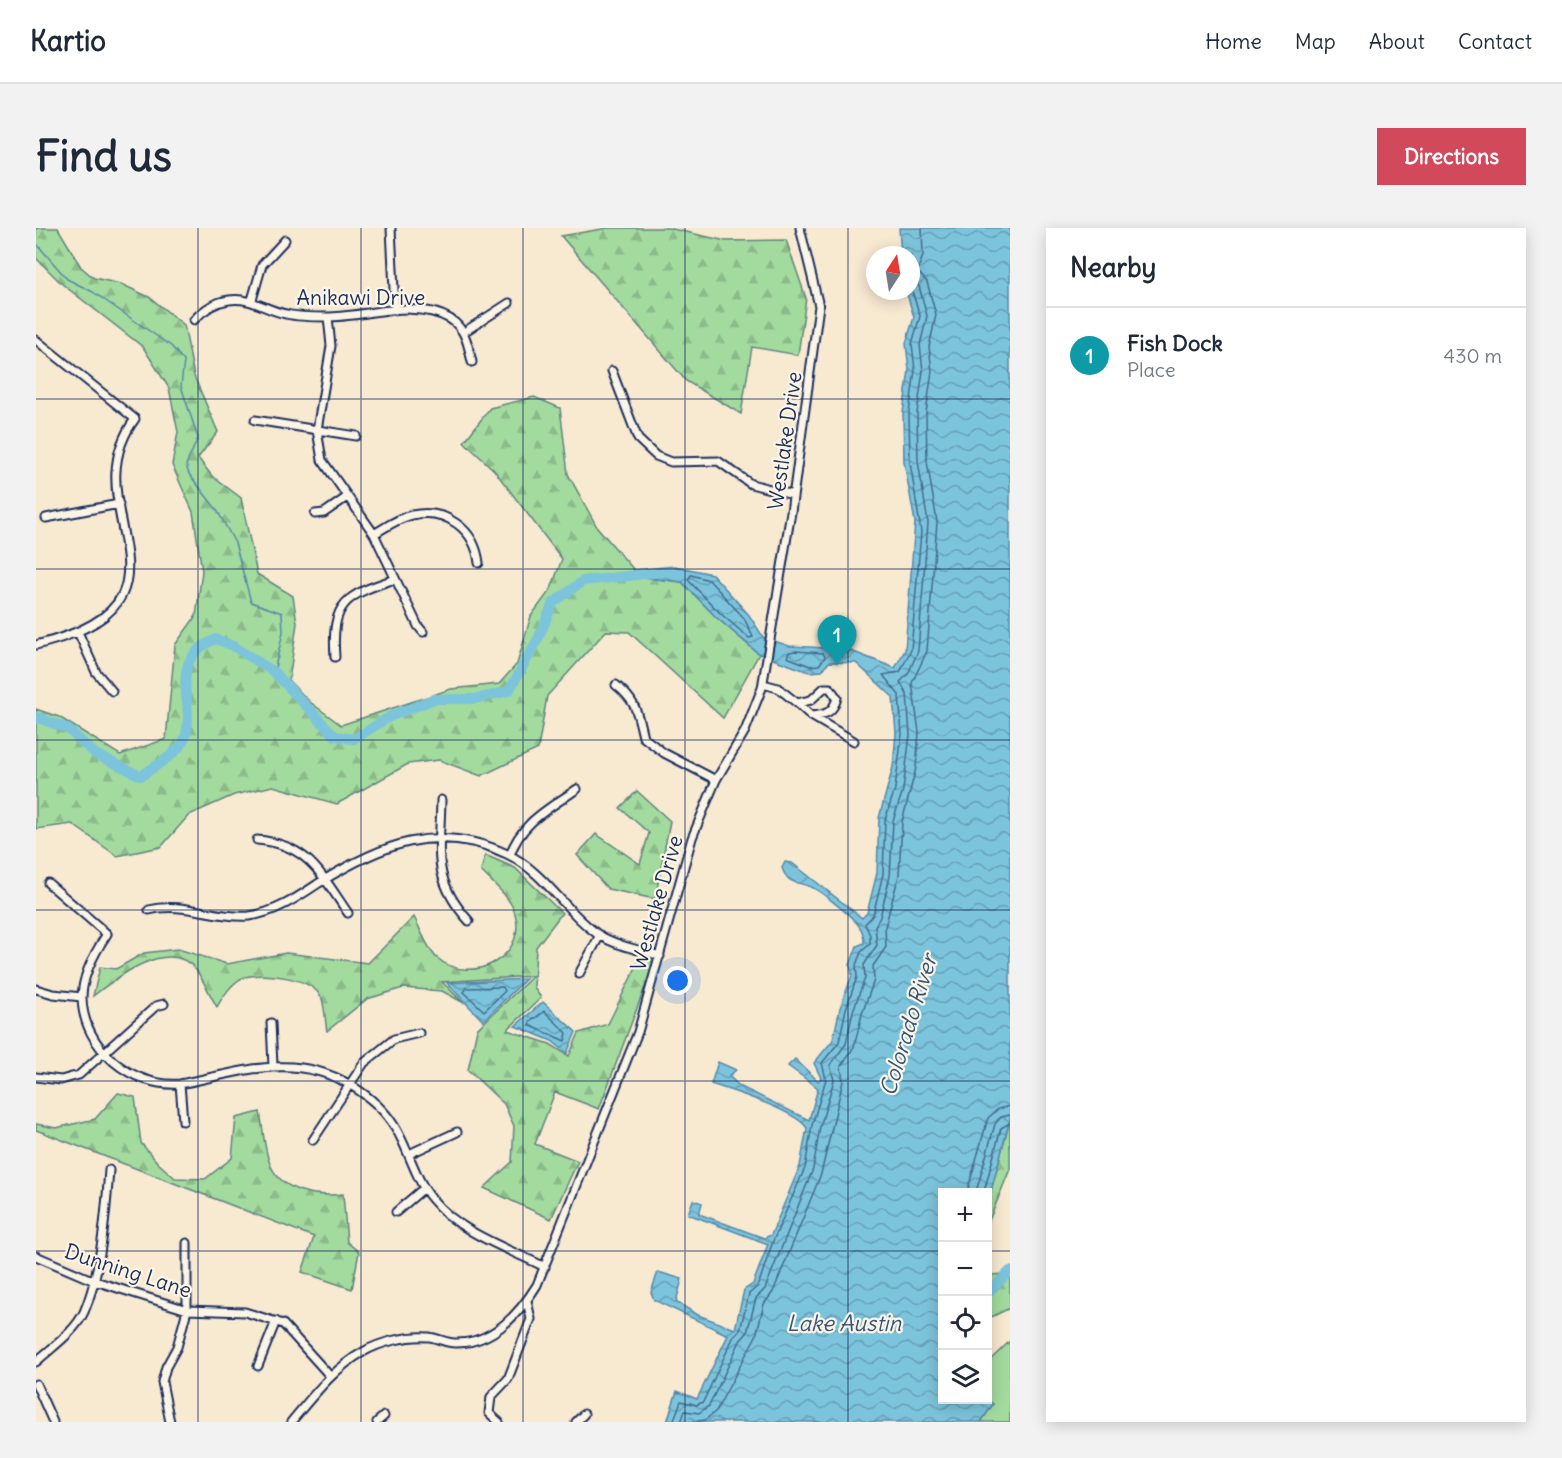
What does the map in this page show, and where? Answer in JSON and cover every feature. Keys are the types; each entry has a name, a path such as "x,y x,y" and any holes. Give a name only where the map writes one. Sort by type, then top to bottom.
{"street":[{"path":"391,228 395,310"},
{"name":"Westlake Drive","path":"291,1422 330,1376 364,1352 409,1337 432,1337 455,1343 480,1340 510,1319 527,1301 545,1267 638,1032 692,838 716,780 745,731 763,684 794,495 819,306 800,228"},
{"path":"252,300 262,266 285,240"},
{"name":"Anikawi Drive","path":"194,320 215,303 252,300 285,314 328,317 395,310 431,312 450,319 464,332"},
{"path":"472,362 464,332 508,303"},
{"path":"328,317 331,345 317,430 322,460 374,534 423,632"},
{"path":"36,645 78,632 102,619 111,612 123,594 128,582 129,561 119,504 117,456 124,437 135,420 38,345"},
{"path":"612,371 638,439 656,456 671,462 718,461 751,484 794,495"},
{"path":"255,420 356,436"},
{"path":"315,514 324,513 347,497"},
{"path":"46,518 119,504"},
{"path":"374,534 411,515 446,517 471,537 477,546 479,562"},
{"path":"335,657 333,629 345,604 362,590 395,579"},
{"path":"78,632 96,672 112,691"},
{"path":"763,684 778,688 811,716 854,741"},
{"path":"616,685 631,697 638,711 643,737 664,753 716,780"},
{"path":"797,703 811,700 824,688 830,688 835,692 837,698 834,708 825,715 811,716"},
{"path":"510,855 517,838 528,824 577,789"},
{"path":"441,800 440,867 445,888 454,904 469,921"},
{"path":"149,910 177,908 249,916 278,907 358,859 382,848 410,841 440,838 476,843 510,855 539,877 600,935 660,956"},
{"path":"257,840 277,841 296,849 325,880 348,913"},
{"path":"48,883 107,934 91,963 82,997 91,1030 104,1053 134,1076 154,1082 180,1083 273,1066 313,1068 350,1085 379,1106 409,1154 424,1188 433,1200 456,1221 545,1267"},
{"path":"579,974 600,935"},
{"path":"36,989 53,994 82,997"},
{"path":"36,1077 51,1080 69,1079 85,1071 156,1006 164,1004"},
{"path":"271,1023 273,1066"},
{"path":"314,1140 364,1063 394,1039 419,1033"},
{"path":"180,1083 183,1121"},
{"path":"409,1154 457,1132"},
{"path":"36,1362 71,1329 83,1312 105,1227 109,1170"},
{"path":"396,1212 424,1188"},
{"path":"170,1422 162,1382 177,1347 187,1310 187,1243"},
{"name":"Dunning Lane","path":"36,1256 92,1280 187,1310 245,1312 276,1321 294,1335 330,1376"},
{"path":"499,1422 489,1413 489,1404 491,1397 508,1379 531,1319 527,1301"},
{"path":"258,1366 276,1321"},
{"path":"36,1384 42,1391 53,1422"},
{"path":"576,1422 584,1414"},
{"path":"376,1422 384,1416"}],"green space":[{"path":"36,228 58,228 81,267 94,278 121,284 149,297 184,325 194,376 218,432 198,458 212,476 241,498 257,574 293,596 297,623 289,681 310,702 341,725 451,689 499,684 517,664 531,616 551,589 562,559 494,470 464,442 490,408 534,397 560,408 568,474 597,527 634,570 649,578 682,582 716,617 759,654 723,718 629,632 606,631 547,696 538,749 481,776 439,760 408,764 337,804 273,786 234,795 189,815 161,847 117,856 72,824 36,829 36,709 59,717 120,755 166,739 175,645 196,616 202,571 193,512 172,465 178,432 169,388 143,347 62,284 36,258"},
{"path":"608,228 668,228 726,241 786,240 806,298 798,355 752,347 741,414 686,381 561,236"},
{"path":"637,791 670,821 655,899 608,889 577,855 596,834 640,864 649,833 620,808"},
{"path":"485,855 515,868 562,913 536,947 534,987 541,998 507,1030 550,1044 569,1056 579,1033 608,1024 642,955 654,963 599,1109 555,1092 535,1144 578,1161 551,1219 484,1188 512,1162 514,1126 504,1104 468,1070 477,1029 533,976 442,982 464,1003 442,991 403,988 367,999 327,1031 322,999 317,992 299,981 264,975 245,977 233,985 217,1007 196,970 185,961 172,957 143,964 93,996 100,967 116,969 144,953 178,949 227,964 286,953 368,963 414,917 436,957 450,966 466,969 481,968 496,962 507,952 515,939 517,923 509,901 481,871"},
{"path":"118,1093 135,1097 141,1143 175,1178 205,1179 232,1158 236,1118 260,1112 270,1164 283,1181 301,1191 322,1195 343,1194 347,1242 359,1252 352,1289 302,1272 314,1237 36,1130 36,1124 56,1128 95,1119"},
{"path":"1010,1119 1010,1169 992,1213 992,1188"},
{"path":"1010,1274 1010,1308 992,1317 992,1296 992,1275"},
{"path":"1010,1341 1010,1422 981,1422 993,1404 992,1358"}],"water":[{"name":"Lake Austin","path":"899,228 1010,228 1010,1119 992,1188 938,1188 938,1404 993,1404 981,1422 667,1422 677,1391 697,1399 728,1335 654,1300 651,1292 658,1272 682,1279 676,1302 698,1315 735,1329 744,1290 753,1284 768,1244 688,1214 693,1200 702,1203 699,1214 764,1238 771,1235 800,1166 807,1128 800,1121 777,1108 711,1084 718,1062 736,1070 729,1076 739,1086 809,1120 818,1088 788,1066 795,1059 818,1081 821,1078 814,1063 833,1040 840,1008 852,975 850,965 857,946 864,943 861,930 851,917 815,889 790,880 782,868 785,862 792,863 862,918 867,913 877,873 879,818 893,767 896,733 893,697 856,663 829,662 822,671 809,672 759,654 716,617 682,582 649,578 634,570 675,566 712,574 749,615 763,637 789,646 846,649 895,668 905,650 915,522 904,462 903,413 909,370 906,343 914,317 909,300 920,300 920,246 900,246"},
{"path":"526,979 483,1021 447,983"},
{"path":"543,1002 576,1032 567,1053 552,1041 515,1026"}],"waterway":[{"path":"36,243 67,279 93,292 171,346 184,361 181,386 198,438 186,465 189,474 217,510 235,543 251,602 282,613 283,632 274,672"},
{"path":"36,717 68,729 95,754 141,776 171,755 184,740 188,712 185,685 190,659 200,648 216,639 233,646 274,672 335,736 354,739 391,716 434,699 475,699 509,691 538,639 553,603 583,581 654,573"},
{"path":"992,1289 1010,1271"}],"place":[{"name":"Fish Dock","path":"837,665"}],"water label":[{"name":"Colorado River","path":"908,1025"}]}
